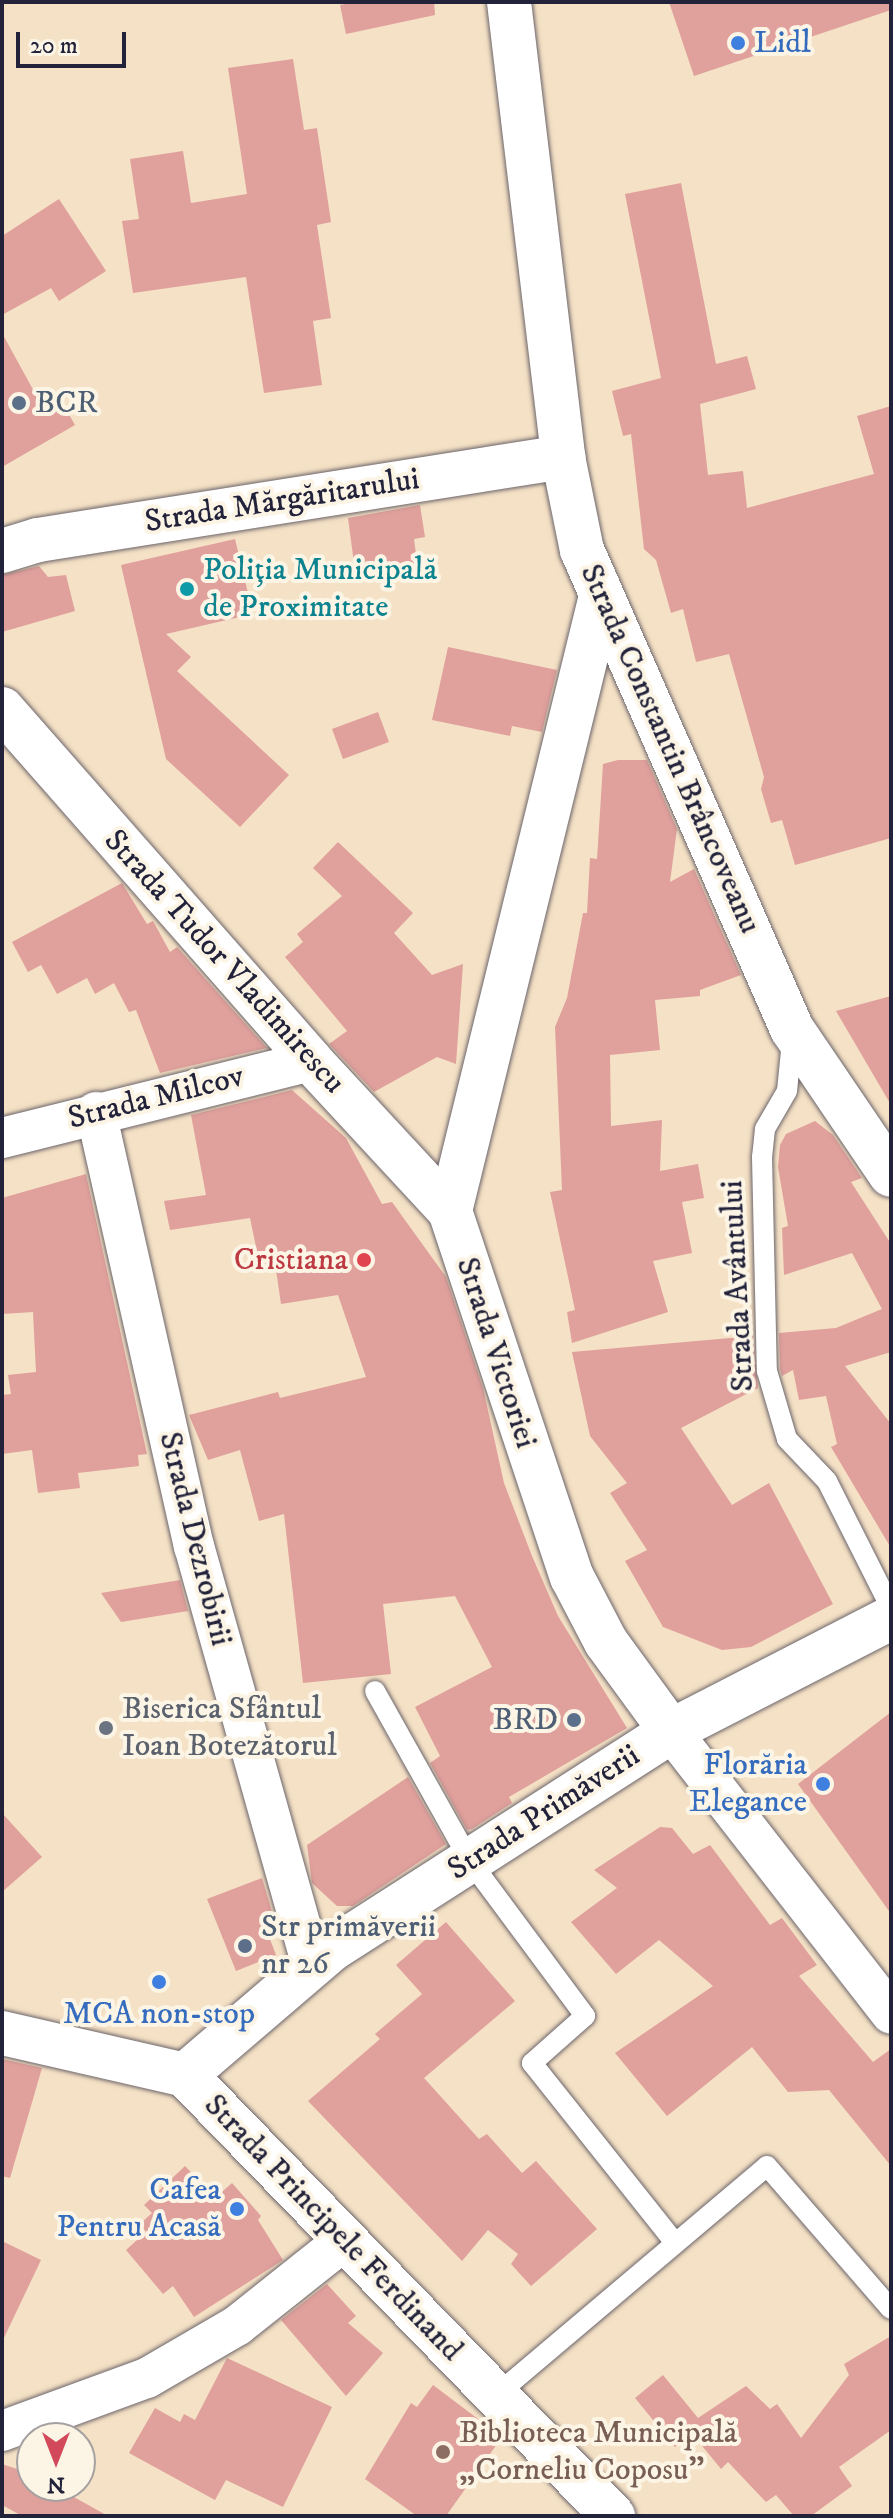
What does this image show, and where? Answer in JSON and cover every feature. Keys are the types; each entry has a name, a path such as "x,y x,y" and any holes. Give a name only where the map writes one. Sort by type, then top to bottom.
{"street":[{"name":"Strada Constantin Brâncoveanu","path":"509,2 563,457 582,550 600,600 650,698 792,1029 891,1175"},
{"name":"Strada Mărgăritarului","path":"2,551 38,540 563,457"},
{"path":"450,1211 600,600"},
{"name":"Strada Tudor Vladimirescu","path":"2,709 311,1061 450,1211"},
{"name":"Strada Milcov","path":"7,1129 96,1112 311,1061"},
{"name":"Strada Dezrobirii","path":"96,1112 194,1546 311,1963"},
{"name":"Strada Victoriei","path":"450,1211 572,1577 606,1642 671,1731 891,2014"},
{"name":"Strada Primăverii","path":"185,2075 311,1963 671,1731 891,1618"},
{"name":"Strada Principele Ferdinand","path":"2,2033 185,2075 613,2516"},
{"path":"2,2431 147,2378 238,2325 345,2240"}],"lane":[{"name":"Strada Avântului","path":"792,1029 787,1091 765,1129 762,1157 768,1379 787,1439 827,1481 891,1608"},
{"path":"375,1691 470,1861 585,2016 532,2063 675,2243"},
{"path":"495,2396 767,2166 891,2309"}],"building":[{"path":"356,2 434,2 435,15 346,34 340,5"},
{"name":"Lidl","path":"669,2 891,2 891,10 694,76"},
{"path":"293,59 304,130 317,128 331,222 317,225 331,318 313,321 322,385 264,393 246,277 133,293 122,221 139,219 130,159 183,151 191,203 247,194 228,68"},
{"path":"681,183 716,364 747,356 756,389 700,404 708,475 743,471 747,508 874,474 857,416 891,406 891,838 795,865 782,820 771,823 761,789 764,777 729,654 696,662 683,609 671,613 656,560 644,549 631,434 623,436 612,391 661,378 625,194"},
{"path":"59,199 106,271 59,301 51,288 2,315 2,236"},
{"name":"BCR","path":"2,333 42,406 59,397 75,425 2,467"},
{"path":"420,505 425,537 414,539 418,570 356,578 348,518"},
{"path":"235,539 253,614 166,634 191,657 177,671 289,775 240,827 166,759 121,565"},
{"path":"39,566 48,577 66,575 75,611 2,632 2,575"},
{"path":"448,647 557,670 542,732 512,726 510,736 432,720"},
{"path":"378,712 389,742 343,759 332,729"},
{"path":"618,760 647,760 677,829 670,882 694,869 741,975 700,990 700,996 655,1000 660,1050 610,1055 611,1126 662,1120 660,1171 698,1164 704,1198 682,1202 692,1253 653,1261 668,1312 572,1343 567,1312 575,1310 550,1192 562,1190 555,1027 567,998 583,913 587,913 590,858 597,859 603,764"},
{"path":"338,842 413,913 394,933 432,975 463,964 456,1064 437,1057 374,1092 329,1044 347,1031 285,957 303,942 297,934 342,896 313,868"},
{"path":"122,883 147,924 153,921 170,952 177,947 267,1048 160,1073 136,1010 129,1012 114,983 95,994 87,978 57,994 41,965 28,972 12,942"},
{"path":"891,996 891,1105 836,1011"},
{"path":"292,1090 346,1138 382,1204 392,1202 446,1277 483,1388 504,1483 532,1556 558,1616 627,1728 509,1797 512,1803 472,1829 467,1830 430,1763 440,1756 415,1707 492,1667 455,1596 383,1604 391,1674 303,1683 284,1514 259,1521 240,1450 208,1460 189,1415 278,1392 280,1398 366,1377 338,1295 281,1304 275,1263 260,1266 250,1218 170,1230 164,1201 206,1195 191,1115"},
{"path":"815,1121 833,1135 862,1178 851,1182 891,1244 891,1352 845,1366 891,1424 891,1548 831,1447 837,1444 826,1396 799,1400 793,1370 782,1376 780,1369 779,1333 836,1328 882,1309 852,1253 784,1275 782,1228 788,1226 778,1167 780,1145 786,1134"},
{"path":"86,1174 147,1454 138,1455 139,1466 78,1473 80,1488 38,1493 32,1450 2,1454 2,1395 11,1394 8,1375 36,1372 33,1312 2,1314 2,1198"},
{"path":"753,1336 758,1388 681,1428 732,1505 769,1483 833,1604 751,1647 722,1650 663,1627 625,1561 647,1550 610,1493 627,1483 590,1436 572,1352"},
{"path":"180,1580 188,1611 121,1622 101,1593"},
{"path":"891,1712 891,1914 798,1784"},
{"path":"408,1777 446,1844 353,1906 337,1906 312,1883 307,1845"},
{"path":"2,1813 42,1857 2,1892"},
{"path":"660,1827 672,1828 693,1854 710,1845 770,1925 782,1918 817,1965 799,1976 873,2062 891,2049 891,2166 829,2090 788,2092 752,2047 667,2116 615,2053 713,1986 659,1940 616,1974 571,1922 617,1888 594,1870"},
{"path":"262,1878 279,1935 270,1939 276,1955 236,1971 207,1899"},
{"path":"446,1922 515,2001 424,2078 479,2139 487,2134 522,2173 536,2161 597,2229 531,2286 511,2264 518,2254 488,2230 462,2261 308,2101 380,2039 375,2034 422,1994 396,1965"},
{"path":"2,2059 42,2068 10,2178 2,2176"},
{"path":"185,2166 215,2198 232,2183 261,2216 258,2220 283,2260 194,2317 173,2286 163,2294 126,2250 146,2232 140,2224 152,2213 144,2205"},
{"path":"2,2241 41,2260 2,2342"},
{"path":"327,2284 356,2316 348,2323 383,2353 346,2396 281,2320"},
{"path":"891,2336 891,2430 839,2467 852,2486 811,2516 794,2516 776,2495 766,2502 728,2462 721,2469 694,2436 675,2447 635,2398 663,2375 698,2418 746,2386 770,2409 777,2404 801,2438 849,2375 844,2364"},
{"path":"227,2358 332,2407 283,2507 226,2480 215,2500 129,2453 155,2408 180,2422 184,2414 195,2420"},
{"name":"Biblioteca Municipală „Corneliu Coposu”","path":"433,2385 502,2437 446,2516 417,2516 365,2479 411,2403 417,2407"},
{"path":"2,2464 16,2469 16,2502 83,2502 108,2516 22,2516 2,2505"}],"place":[{"name":"Lidl","path":"738,43"},
{"name":"BCR","path":"19,403"},
{"name":"Poliția Municipală de Proximitate","path":"187,589"},
{"name":"Cristiana","path":"364,1260"},
{"name":"BRD","path":"574,1720"},
{"name":"Biserica Sfântul Ioan Botezătorul","path":"106,1728"},
{"name":"Florăria Elegance","path":"823,1784"},
{"name":"Str primăverii nr 26","path":"245,1946"},
{"name":"MCA non-stop","path":"159,1982"},
{"name":"Cafea Pentru Acasă","path":"237,2209"},
{"name":"Biblioteca Municipală „Corneliu Coposu”","path":"443,2452"}]}
